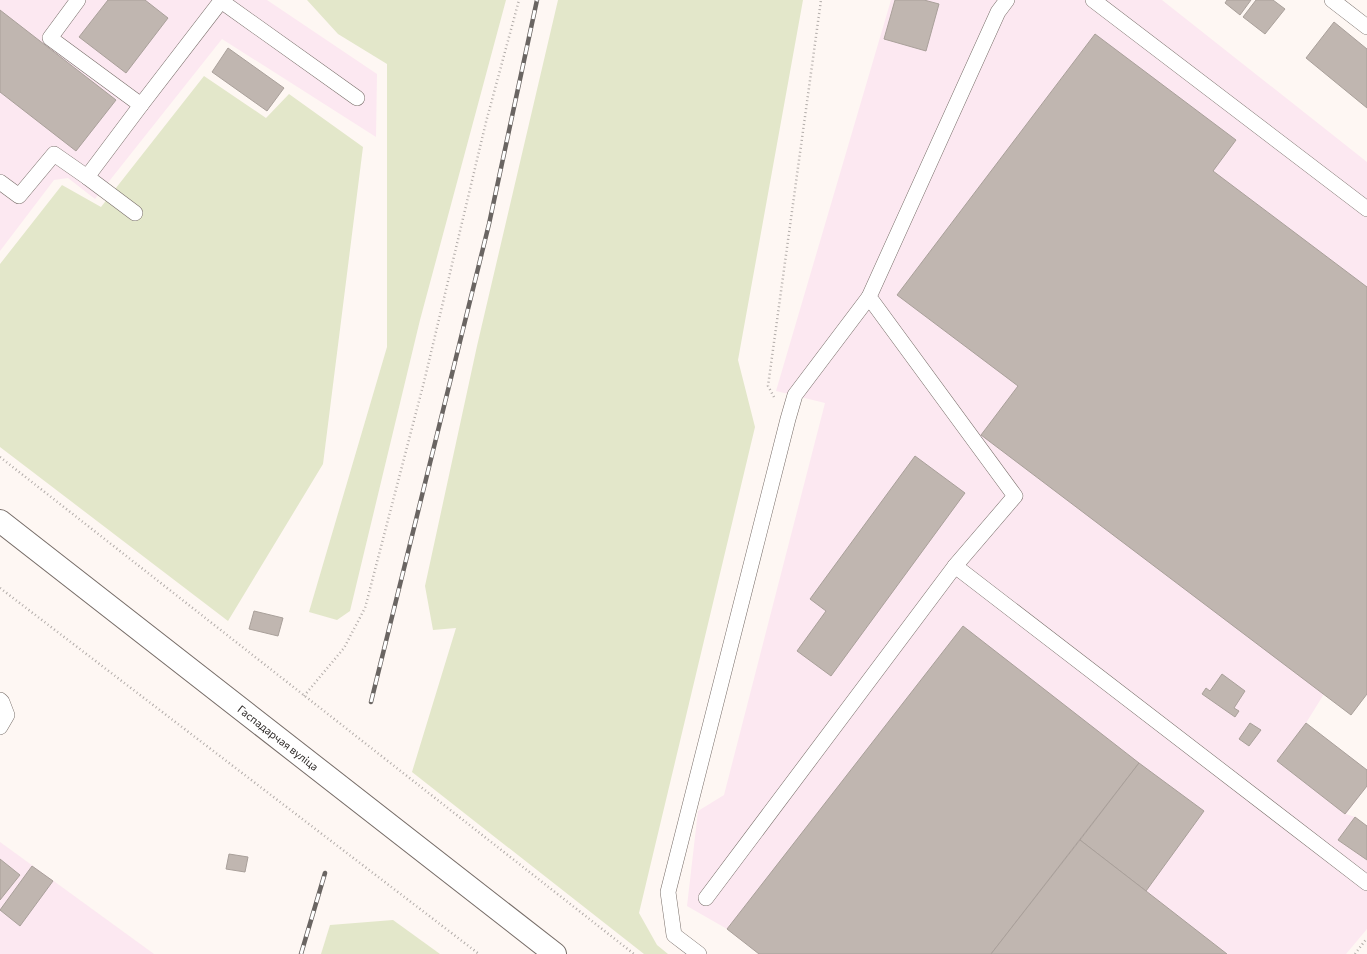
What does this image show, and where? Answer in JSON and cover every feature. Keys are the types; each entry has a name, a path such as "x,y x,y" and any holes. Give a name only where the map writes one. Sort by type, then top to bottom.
{"street":[{"name":"Гаспадарчая вуліца","path":"0,521 555,954"}],"lane":[{"path":"78,0 50,38 141,105"},
{"path":"698,954 674,935 668,892 795,395 869,297 998,12 1007,0"},
{"path":"1093,0 1367,210"},
{"path":"1332,0 1367,27"},
{"path":"88,177 221,1 357,98"},
{"path":"0,182 19,196 54,154 88,177 135,213"},
{"path":"706,898 955,566 1015,496 869,297"},
{"path":"955,566 1367,884"},
{"path":"0,700 7,715 0,727"}],"path":[{"path":"304,696 344,648 365,608 424,382 486,122 519,0"},
{"path":"788,419 768,386 821,0"},
{"path":"0,458 634,954"},
{"path":"0,588 479,954"},
{"path":"1355,954 1367,938"}],"shaded area":[{"path":"0,0 267,0 377,74 376,137 222,39 95,199 68,178 54,180 0,251"},
{"path":"891,0 1162,0 1367,162 1367,694 1324,694 1306,723 1367,770 1367,786 1346,814 1355,817 1367,826 1367,929 1346,954 759,954 727,929 687,906 698,811 724,795 825,403 776,391"},
{"path":"0,842 154,954 0,954"}],"green space":[{"path":"307,0 506,0 420,320 350,611 337,620 309,612 387,347 387,64 338,34"},
{"path":"558,0 803,0 738,360 755,427 639,913 657,945 668,954 644,954 412,772 456,628 433,630 425,586 477,346"},
{"path":"204,76 266,118 289,94 363,147 323,464 228,621 0,447 0,264 62,185 101,207"},
{"path":"393,920 440,954 321,954 330,925"}],"building":[{"path":"108,0 145,0 168,18 126,73 79,37"},
{"path":"895,0 924,0 939,4 926,51 884,39"},
{"path":"1227,0 1251,0 1240,15 1225,3"},
{"path":"1256,0 1273,0 1285,9 1265,34 1243,17"},
{"path":"0,10 116,100 76,151 0,92"},
{"path":"1334,22 1367,49 1367,108 1306,58"},
{"path":"1095,34 1236,140 1213,171 1367,287 1367,694 1351,715 981,435 1018,386 897,295"},
{"path":"228,48 284,88 267,111 212,72"},
{"path":"915,456 965,493 831,676 797,651 826,611 810,599"},
{"path":"254,611 283,618 278,636 249,629"},
{"path":"963,626 1139,763 991,954 759,954 727,929"},
{"path":"1222,674 1245,691 1234,708 1239,711 1235,717 1202,694 1206,688 1210,691"},
{"path":"1250,723 1261,730 1249,746 1239,739"},
{"path":"1306,723 1367,770 1367,786 1345,814 1277,761"},
{"path":"1139,763 1204,811 1146,891 1080,840"},
{"path":"1355,817 1367,826 1367,860 1338,840"},
{"path":"1080,840 1146,891 1227,954 991,954"},
{"path":"229,854 248,857 245,872 226,869"},
{"path":"0,859 20,875 0,900"},
{"path":"32,866 53,881 20,926 0,910"}],"railway":[{"path":"371,702 489,224 537,0"},
{"path":"301,954 325,873"}]}
